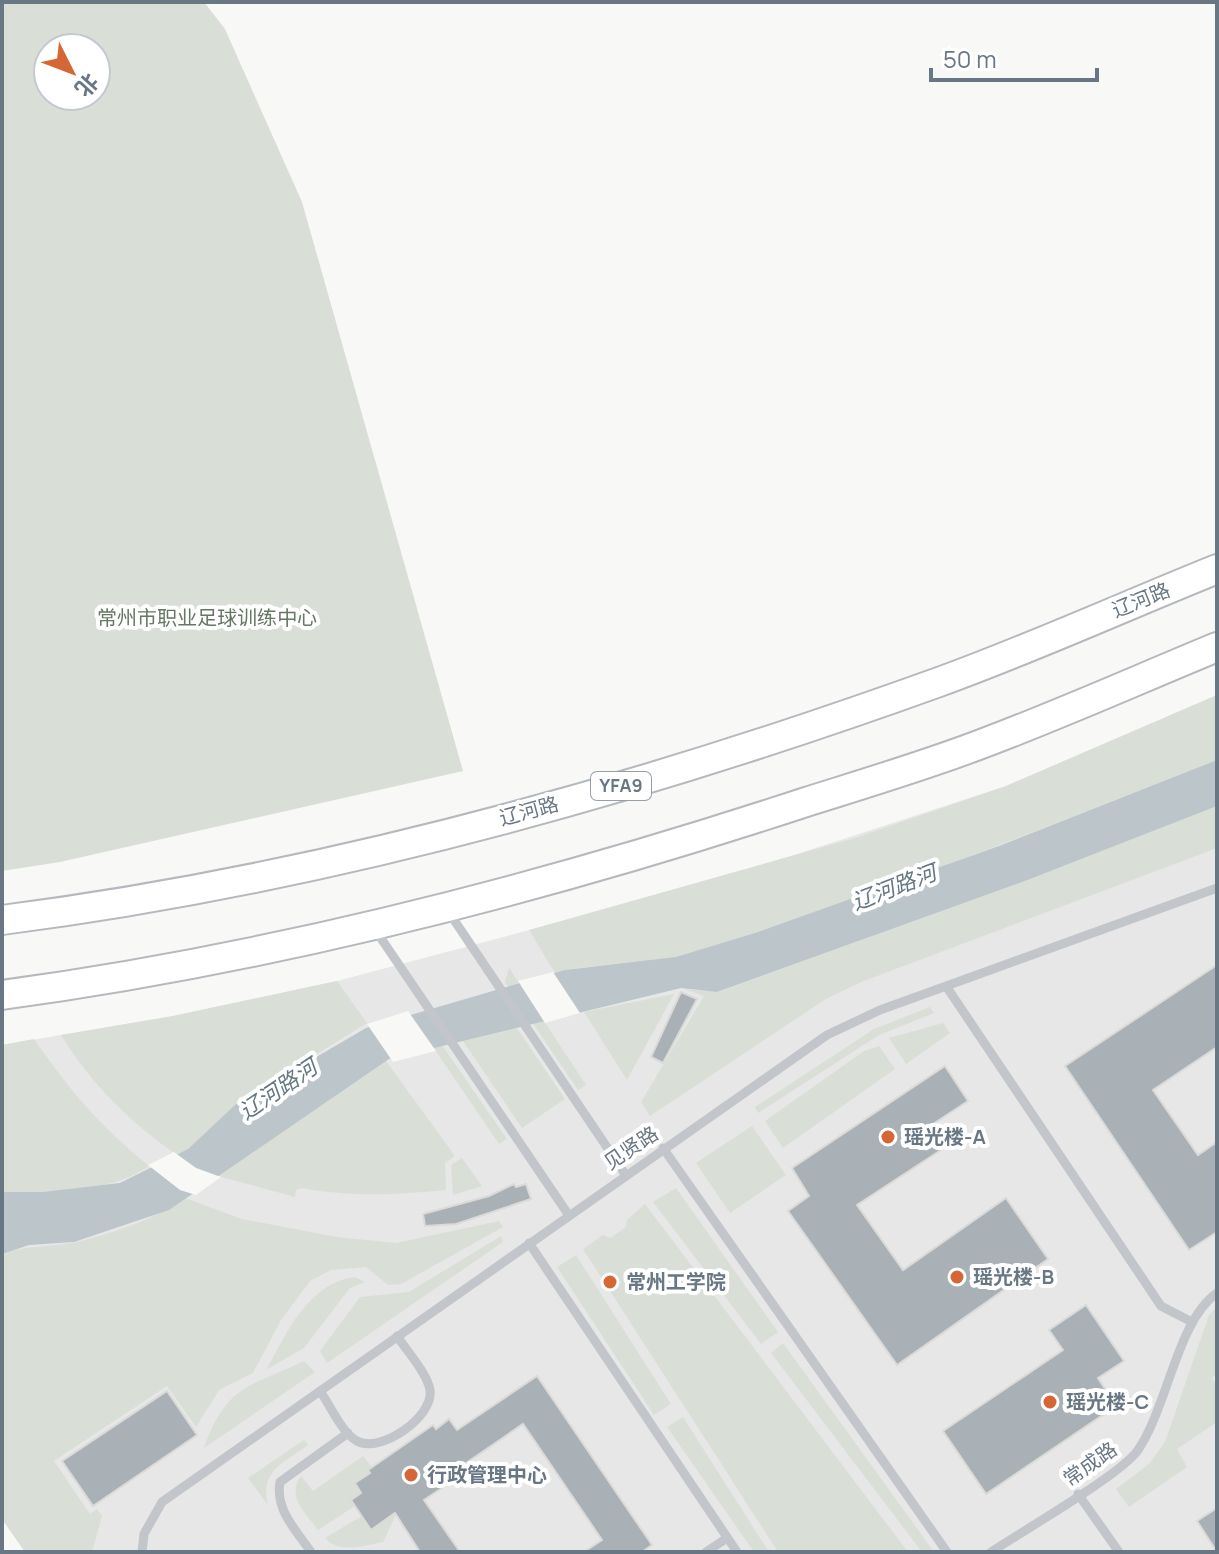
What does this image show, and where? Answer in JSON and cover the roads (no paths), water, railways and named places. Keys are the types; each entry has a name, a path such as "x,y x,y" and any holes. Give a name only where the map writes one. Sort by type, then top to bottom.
{"main road":[{"name":"辽河路","path":"2,920 225,885 439,835 669,773 941,681 1217,569"},
{"path":"2,995 241,954 372,925 691,840 975,747 1217,647"}],"lane":[{"name":"见贤路","path":"142,1552 144,1534 162,1502 827,1035 880,1010 1215,891"},
{"path":"446,907 625,1174"},
{"path":"372,925 568,1214"},
{"path":"946,986 1161,1306 1190,1321"},
{"path":"663,1148 947,1552"},
{"path":"529,1243 737,1552"},
{"name":"常成路","path":"991,1552 1136,1454 1184,1347 1190,1321 1203,1303 1217,1293"},
{"path":"320,1391 348,1433 365,1445 381,1443 422,1415 430,1400 430,1388 397,1336"},
{"path":"311,1552 282,1510 278,1496 280,1482 348,1433"},
{"path":"1078,1494 1119,1552"},
{"path":"706,1552 727,1538"}],"water":[{"name":"辽河路河","path":"1217,760 1217,806 1025,881 717,992 681,988 389,1059 169,1210 74,1242 29,1245 2,1254 2,1192 43,1192 120,1183 188,1149 236,1104 366,1028 565,970 676,957 758,932 999,846"}],"place":[{"name":"瑶光楼-A","path":"888,1137"},
{"name":"瑶光楼-B","path":"957,1277"},
{"name":"常州工学院","path":"610,1282"},
{"name":"瑶光楼-C","path":"1050,1402"},
{"name":"行政管理中心","path":"411,1475"}],"park label":[{"name":"常州市职业足球训练中心","path":"207,618"}]}
